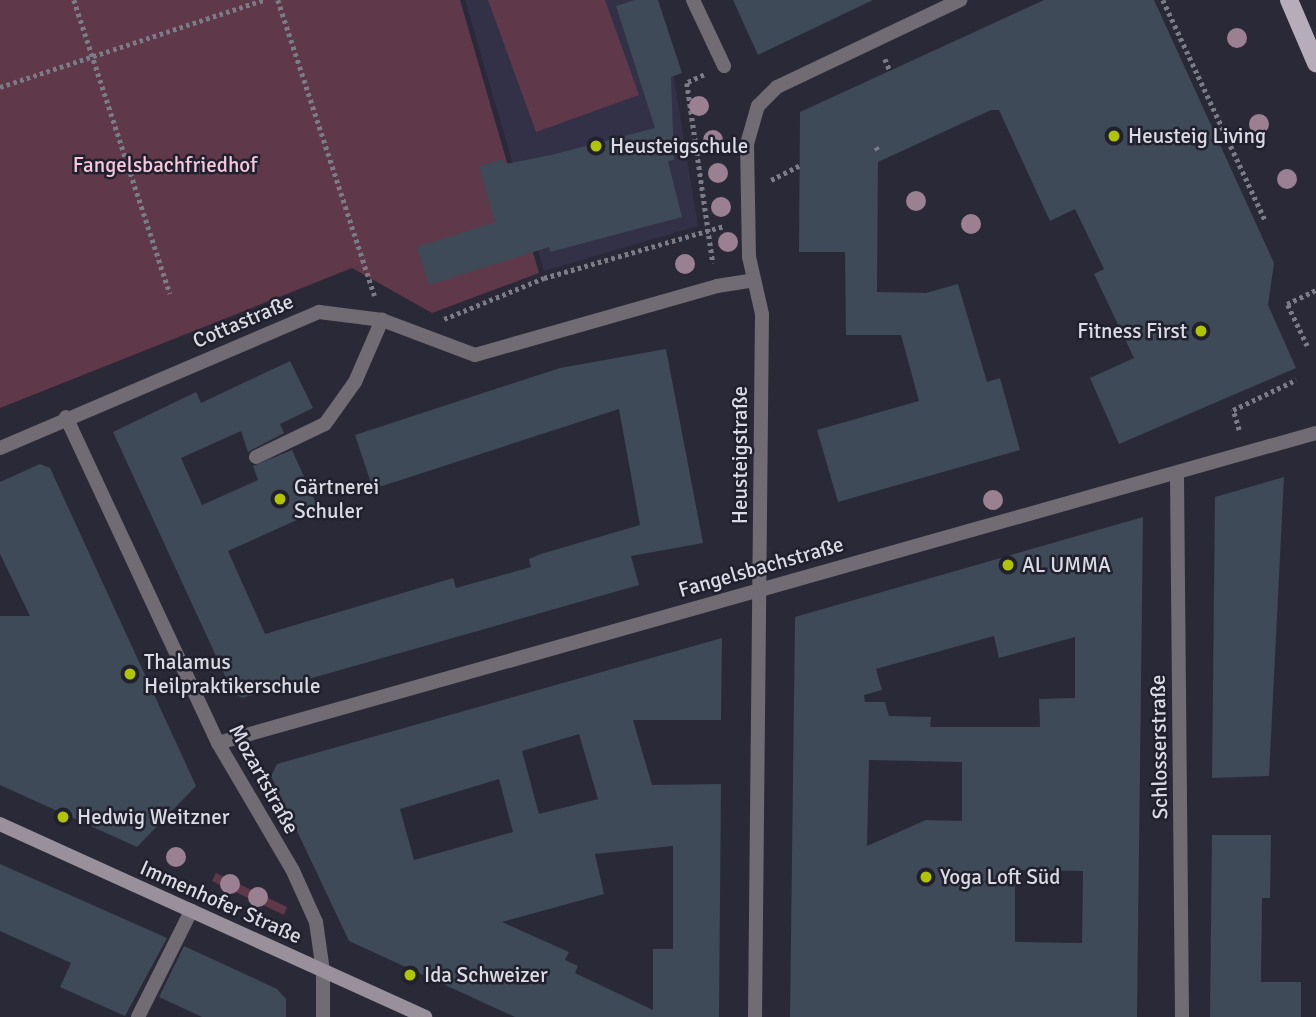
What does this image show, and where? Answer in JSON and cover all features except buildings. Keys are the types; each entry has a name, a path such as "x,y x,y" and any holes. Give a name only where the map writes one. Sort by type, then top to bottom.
{"main road":[{"path":"1289,0 1316,63"},
{"name":"Immenhofer Straße","path":"0,824 425,1017"}],"street":[{"path":"693,0 724,66"},
{"name":"Heusteigstraße","path":"755,1017 762,314 754,280 748,219 747,144 758,106 777,87 960,0"},
{"name":"Cottastraße","path":"0,447 319,312 382,320 475,355 717,286 754,280"},
{"path":"256,457 325,424 355,382 382,320"},
{"name":"Mozartstraße","path":"66,417 218,743 293,871 316,922 323,971 323,1017"},
{"name":"Fangelsbachstraße","path":"218,743 1098,494 1177,476 1316,433"},
{"name":"Schlosserstraße","path":"1177,476 1182,1017"},
{"path":"138,1017 191,911"}],"path":[{"path":"74,0 170,294"},
{"path":"0,88 262,0"},
{"path":"278,0 382,320"},
{"path":"1163,0 1265,220"},
{"path":"1181,58 1189,55"},
{"path":"717,286 687,83 724,66"},
{"path":"414,332 544,278 748,219"},
{"path":"1307,346 1287,304 1316,290"},
{"path":"1245,455 1233,410 1296,380"}],"shaded area":[{"name":"Heusteigschule","path":"465,0 644,0 672,66 698,226 544,271"}],"green space":[{"name":"Fangelsbachfriedhof","path":"0,0 460,0 539,273 432,313 352,268 0,408"},
{"path":"488,0 605,0 639,95 536,132"},
{"path":"216,873 287,907 284,915 212,881"}],"place":[{"name":"Heusteig Living","path":"1114,136"},
{"name":"Heusteigschule","path":"596,146"},
{"name":"Fitness First","path":"1201,331"},
{"name":"Gärtnerei Schuler","path":"280,499"},
{"name":"AL UMMA","path":"1008,565"},
{"name":"Thalamus Heilpraktikerschule","path":"130,674"},
{"name":"Hedwig Weitzner","path":"63,817"},
{"name":"Yoga Loft Süd","path":"926,877"},
{"name":"Ida Schweizer","path":"410,975"}]}
